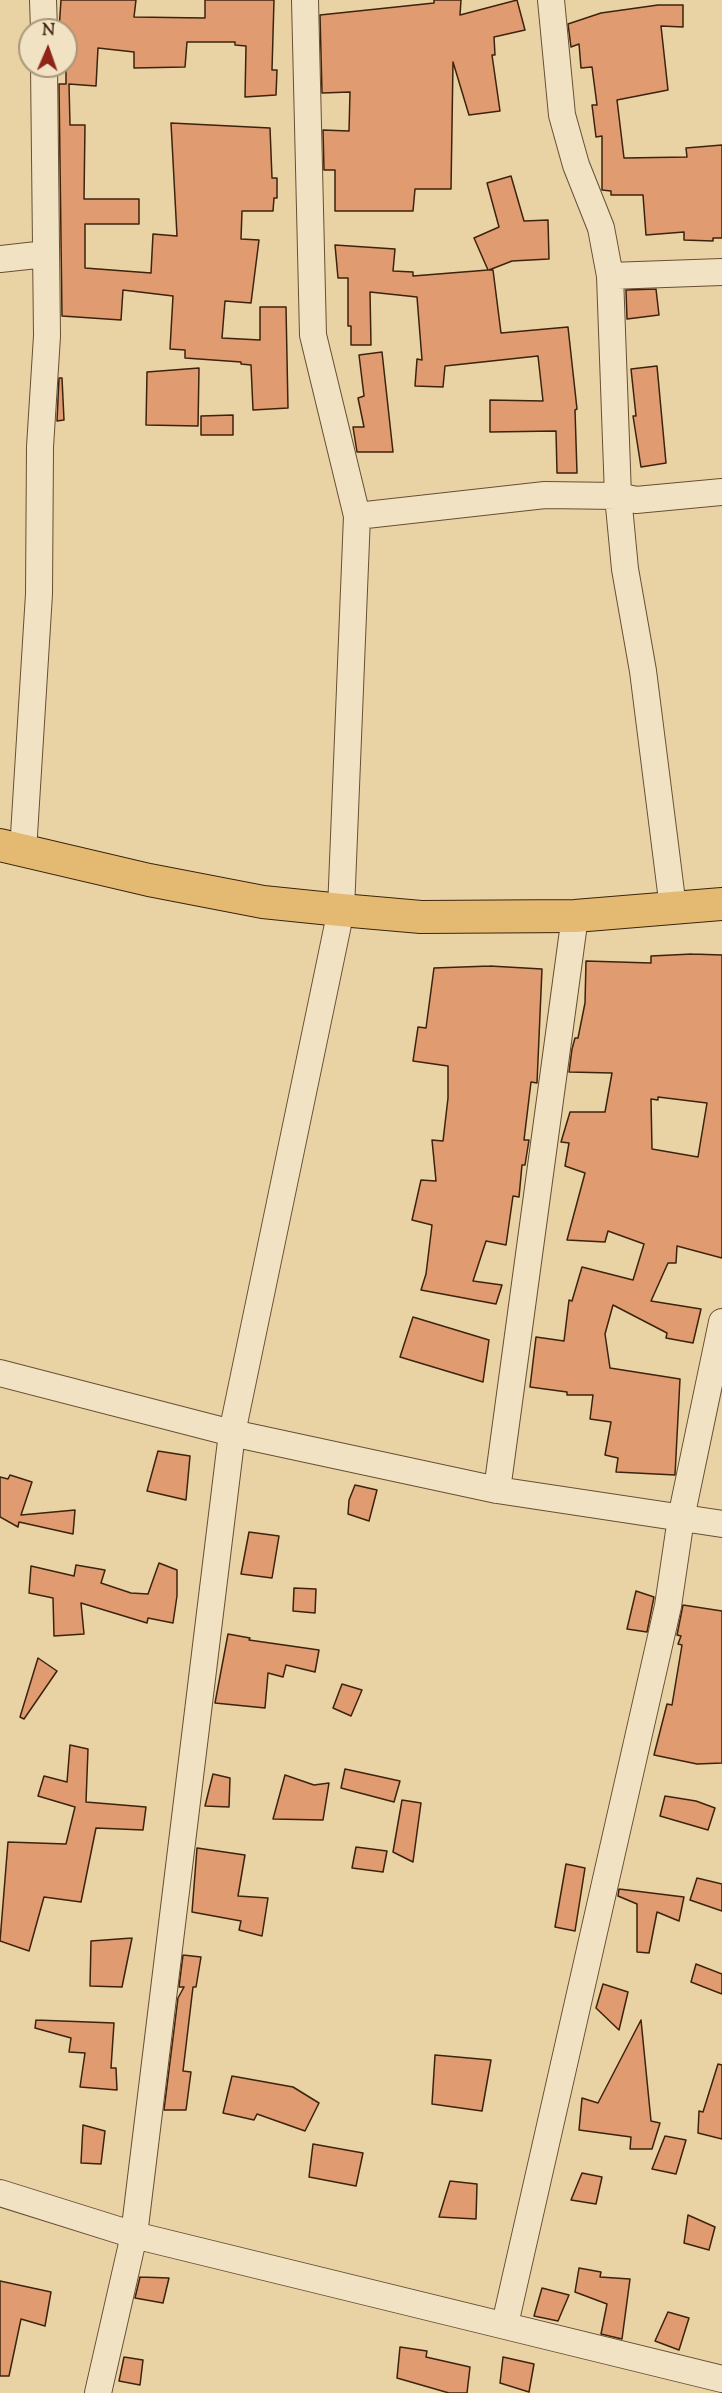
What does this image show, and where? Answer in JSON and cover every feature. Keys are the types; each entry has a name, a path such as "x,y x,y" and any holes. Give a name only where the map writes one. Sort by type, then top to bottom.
{"main road":[{"path":"12,848 263,902 421,917 575,916 722,904"}],"street":[{"path":"43,0 44,18"},
{"path":"98,2393 135,2235 232,1432 340,910 357,516 313,335 305,0"},
{"path":"551,0 562,115 576,165 601,228 610,276 618,496 625,569 643,671 673,908"},
{"path":"12,848 39,594 40,447 46,336 44,78"},
{"path":"0,259 46,254"},
{"path":"610,276 722,272"},
{"path":"357,516 545,495 618,496 636,500 722,492"},
{"path":"497,1490 575,916"},
{"path":"505,2324 668,1606 681,1518 722,1322"},
{"path":"0,1372 232,1432 497,1490 722,1524"},
{"path":"0,2193 135,2235 505,2324 693,2383 722,2379"}],"building":[{"path":"61,0 136,0 134,17 205,18 205,0 274,0 272,70 277,70 276,95 245,97 246,46 235,45 235,42 187,42 185,67 134,68 134,52 98,48 96,86 69,84 70,125 85,125 84,199 139,199 139,224 85,224 85,268 151,273 153,234 177,236 171,123 270,128 272,178 277,178 277,198 274,198 273,211 242,211 241,239 259,240 251,303 225,301 222,338 260,340 260,307 286,307 288,408 253,410 251,365 241,364 241,362 185,358 185,350 170,349 173,296 123,290 121,320 62,316 59,84 66,84 66,78 78,78 78,18 60,18"},
{"path":"434,0 461,0 460,15 517,0 525,30 494,37 495,55 492,55 500,111 469,115 453,62 451,189 415,189 413,211 335,211 335,170 324,170 323,130 349,131 350,92 322,93 320,15 434,3"},
{"path":"658,5 683,5 683,27 661,26 668,90 617,100 624,158 687,157 686,148 722,145 722,238 713,238 713,241 684,240 684,232 646,235 643,195 611,195 611,191 602,190 602,136 596,137 592,105 597,105 592,67 581,68 579,44 571,47 568,24 601,13"},
{"path":"511,176 524,221 548,220 549,259 512,261 489,270 493,270 501,333 568,327 577,409 575,410 577,473 557,473 556,431 490,432 490,400 543,401 538,356 445,366 443,387 415,386 417,359 422,360 417,297 370,292 371,345 351,345 351,326 348,326 348,278 338,278 335,245 395,249 393,271 413,272 413,276 488,270 474,238 499,227 487,183"},
{"path":"656,289 659,315 627,319 626,290"},
{"path":"382,352 393,452 357,452 353,427 364,427 358,398 364,396 359,355"},
{"path":"657,366 666,463 641,467 633,416 636,416 631,369"},
{"path":"199,368 198,426 146,425 147,372"},
{"path":"59,378 62,378 64,420 57,421"},
{"path":"233,415 233,435 201,435 201,416"},
{"path":"722,955 722,1258 677,1246 676,1263 668,1263 651,1301 701,1309 693,1343 666,1338 667,1333 613,1305 605,1334 610,1368 680,1379 675,1475 616,1472 618,1458 605,1455 611,1422 590,1419 593,1395 567,1395 567,1392 530,1387 536,1337 564,1341 569,1300 572,1301 582,1267 633,1280 644,1244 608,1231 605,1242 567,1240 585,1173 565,1166 569,1143 561,1142 570,1112 605,1112 612,1073 569,1072 572,1049 575,1038 578,1038 585,1003 586,961 651,963 651,956","holes":["658,1097 707,1103 698,1157 652,1149 651,1099 658,1100"]},
{"path":"490,966 542,969 537,1083 531,1082 524,1140 529,1140 525,1165 522,1165 519,1197 513,1196 506,1245 486,1241 473,1281 502,1285 496,1304 421,1290 426,1274 432,1225 412,1220 421,1180 436,1181 432,1140 443,1141 448,1098 448,1066 413,1061 418,1027 426,1028 434,968"},
{"path":"413,1317 489,1340 483,1382 400,1357"},
{"path":"158,1451 190,1456 186,1500 147,1491"},
{"path":"10,1475 32,1482 21,1515 75,1510 73,1534 19,1522 18,1527 0,1517 0,1477 8,1479"},
{"path":"355,1485 377,1490 369,1521 348,1514 349,1500"},
{"path":"249,1532 279,1536 272,1578 241,1574"},
{"path":"159,1563 177,1570 177,1596 173,1623 148,1618 147,1623 81,1603 84,1634 54,1636 53,1598 29,1593 31,1566 74,1576 76,1565 105,1570 101,1583 131,1593 148,1594"},
{"path":"294,1588 316,1589 315,1613 293,1611"},
{"path":"636,1591 654,1597 647,1632 627,1629"},
{"path":"683,1605 722,1611 722,1763 697,1764 654,1755 667,1704 672,1705 682,1645 678,1644 681,1636 677,1635"},
{"path":"228,1634 250,1638 249,1640 319,1650 315,1672 286,1665 283,1677 268,1673 265,1708 215,1703"},
{"path":"38,1658 57,1671 24,1719 20,1717"},
{"path":"342,1684 362,1690 351,1716 333,1708"},
{"path":"70,1745 88,1749 86,1802 146,1807 143,1830 96,1828 81,1902 44,1897 29,1951 0,1941 8,1842 66,1844 75,1807 38,1796 44,1776 67,1782"},
{"path":"345,1769 400,1781 394,1802 341,1788"},
{"path":"213,1774 230,1778 229,1807 205,1806"},
{"path":"285,1775 314,1785 329,1783 323,1820 273,1819"},
{"path":"665,1796 696,1801 715,1808 708,1830 660,1816"},
{"path":"402,1800 421,1803 413,1862 393,1852"},
{"path":"356,1847 387,1851 383,1872 352,1868"},
{"path":"197,1848 245,1855 238,1896 268,1898 262,1936 239,1930 241,1921 192,1912"},
{"path":"566,1864 585,1868 575,1931 555,1927"},
{"path":"697,1878 722,1884 722,1911 690,1900"},
{"path":"619,1889 684,1897 679,1921 657,1912 649,1953 637,1952 637,1904 618,1896"},
{"path":"132,1938 122,1987 90,1986 91,1941"},
{"path":"183,1955 201,1957 196,1987 193,1987 183,2071 191,2072 186,2110 164,2110 178,1998 184,1987 179,1987"},
{"path":"696,1964 722,1974 722,1994 691,1982"},
{"path":"603,1984 628,1992 619,2030 596,2008"},
{"path":"36,2020 114,2023 111,2068 116,2068 117,2090 80,2087 85,2053 69,2052 71,2038 35,2028"},
{"path":"641,2020 651,2121 660,2123 652,2149 630,2149 631,2137 579,2130 582,2098 598,2103"},
{"path":"435,2055 491,2060 482,2111 432,2104"},
{"path":"718,2064 722,2065 722,2139 698,2133 699,2111 703,2112"},
{"path":"232,2076 293,2087 319,2103 305,2131 257,2114 254,2120 223,2113"},
{"path":"83,2125 105,2131 101,2164 81,2163"},
{"path":"665,2136 686,2140 676,2174 652,2169"},
{"path":"313,2144 363,2153 356,2186 309,2177"},
{"path":"582,2173 602,2177 596,2204 571,2200"},
{"path":"450,2181 477,2184 476,2219 439,2217"},
{"path":"688,2215 715,2227 709,2250 684,2243"},
{"path":"579,2268 601,2272 600,2277 630,2279 622,2339 601,2334 607,2304 575,2292"},
{"path":"140,2277 169,2278 163,2303 135,2298"},
{"path":"0,2281 51,2292 45,2326 21,2319 9,2376 0,2376"},
{"path":"542,2288 569,2295 558,2321 534,2316"},
{"path":"668,2312 689,2318 679,2350 655,2341"},
{"path":"400,2347 427,2351 426,2357 470,2367 467,2393 449,2393 397,2378"},
{"path":"124,2357 143,2360 140,2385 119,2381"},
{"path":"503,2357 534,2364 529,2392 500,2383"}]}
